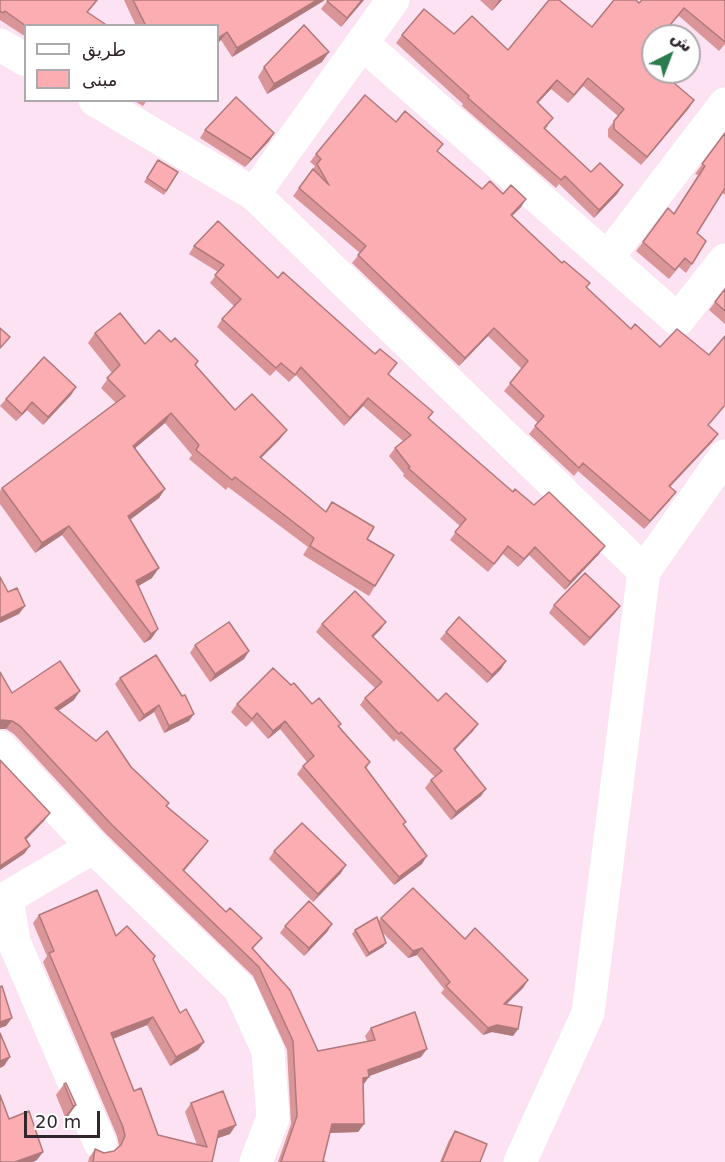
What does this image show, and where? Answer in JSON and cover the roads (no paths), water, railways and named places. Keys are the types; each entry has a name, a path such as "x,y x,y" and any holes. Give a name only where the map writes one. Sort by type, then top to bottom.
{"street":[{"path":"254,194 393,0"},
{"path":"363,44 678,320 725,260"},
{"path":"0,45 24,59"},
{"path":"98,102 254,194 644,571"},
{"path":"608,257 725,104"},
{"path":"520,1162 588,1013 644,571 725,456"},
{"path":"0,747 93,847 240,989 268,1051 273,1118 256,1162"},
{"path":"93,847 4,900 14,942 100,1143"}]}
